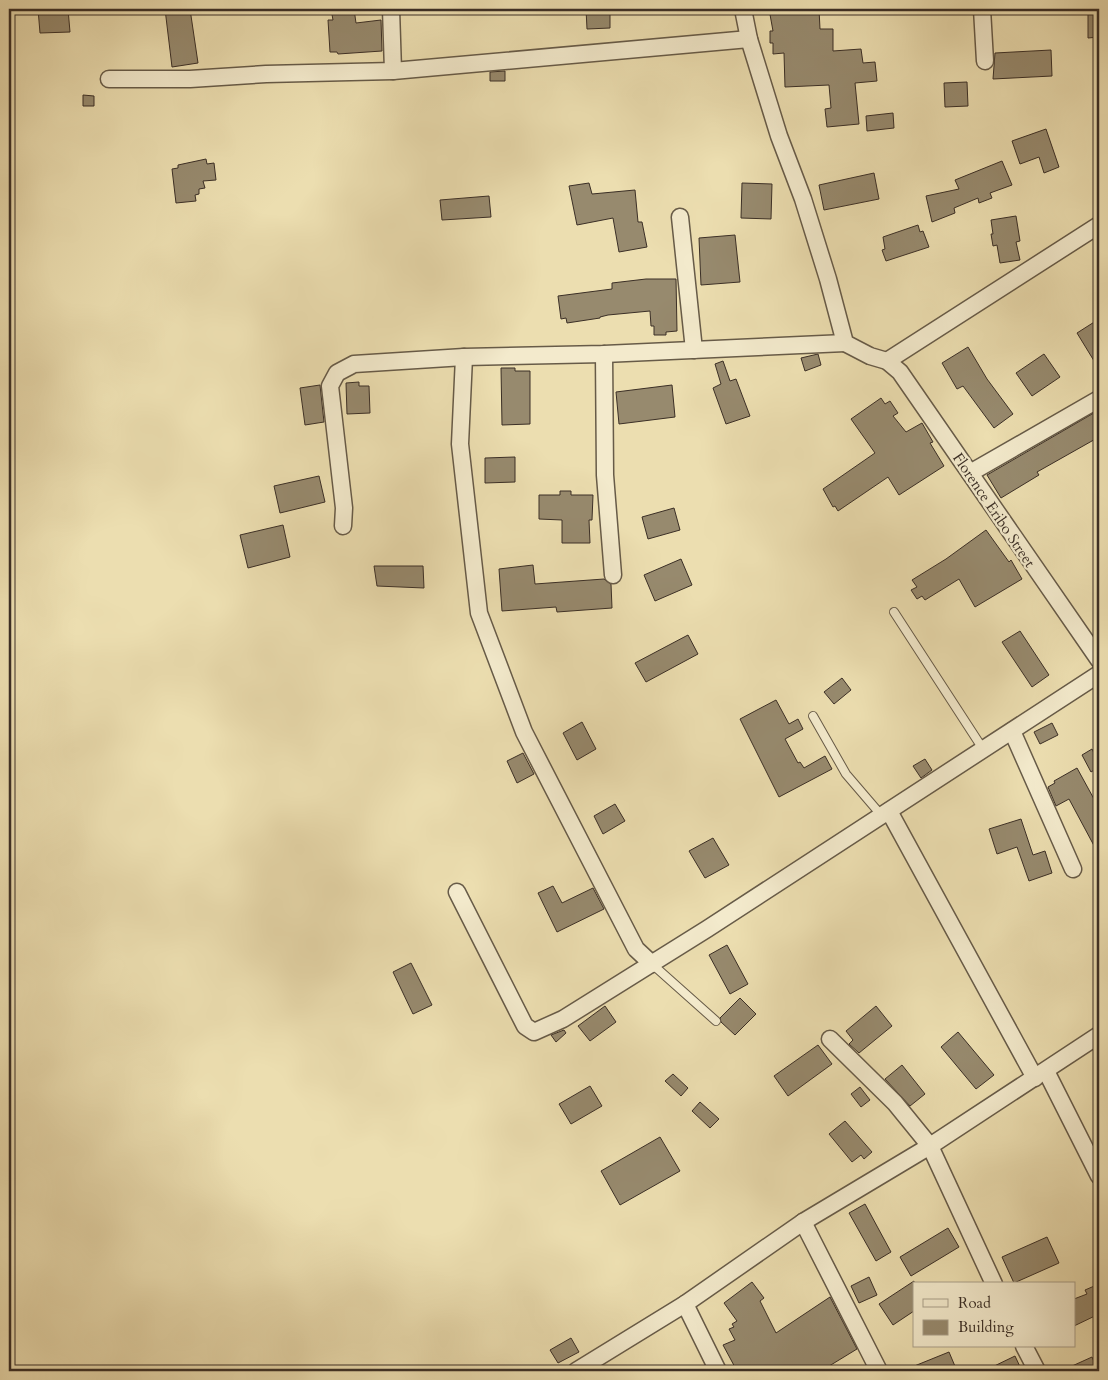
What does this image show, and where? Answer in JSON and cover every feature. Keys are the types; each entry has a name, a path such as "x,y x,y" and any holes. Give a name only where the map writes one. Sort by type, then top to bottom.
{"street":[{"path":"391,9 393,70"},
{"path":"744,9 749,39 779,136 804,199 845,343"},
{"path":"982,9 985,61"},
{"path":"110,79 190,79 266,74 393,70 749,39"},
{"path":"680,218 694,350"},
{"path":"343,526 344,508 330,386 337,373 354,364 464,357 604,354 845,343 870,356 887,361 1099,225"},
{"path":"604,354 605,475 613,575"},
{"path":"464,357 460,444 479,613 524,732 636,949 652,964"},
{"name":"Florence Eribo Street","path":"887,361 900,372 1099,660"},
{"path":"970,474 1099,398"},
{"path":"457,892 524,1026 534,1032 563,1019 652,964 1099,674"},
{"path":"1012,731 1072,870"},
{"path":"885,813 1099,1176"},
{"path":"576,1371 685,1304 803,1222 930,1146 1099,1035"},
{"path":"830,1039 895,1103 930,1146 993,1282"},
{"path":"803,1222 879,1371"},
{"path":"685,1304 718,1371"},
{"path":"1025,1348 1036,1371"}],"lane":[{"path":"894,612 984,749"},
{"path":"813,716 846,774 885,813"},
{"path":"652,964 716,1021"}],"building":[{"path":"38,9 68,9 70,32 40,33"},
{"path":"165,9 190,9 198,63 172,67"},
{"path":"331,9 354,9 356,23 381,20 382,51 338,54 337,52 330,52 328,20 333,20"},
{"path":"586,9 610,9 610,28 587,29"},
{"path":"769,9 819,9 820,29 833,29 833,51 861,49 863,63 875,62 877,81 855,83 859,124 827,127 825,109 831,108 829,85 785,87 784,53 773,54 773,43 770,43 770,31 773,31"},
{"path":"1088,14 1099,14 1099,37 1088,38"},
{"path":"1051,50 1052,76 993,79 995,53"},
{"path":"505,71 505,81 490,81 490,72"},
{"path":"967,82 968,106 945,107 944,83"},
{"path":"83,95 94,96 94,106 83,106"},
{"path":"893,113 894,128 867,131 866,116"},
{"path":"1046,129 1059,167 1044,173 1039,157 1020,164 1012,141"},
{"path":"206,159 207,164 214,163 216,180 203,181 205,188 199,189 199,194 195,195 196,201 176,203 172,169 178,168 178,165"},
{"path":"1002,161 1012,185 990,193 992,198 979,203 978,198 954,208 955,213 932,222 926,196 959,189 955,180"},
{"path":"874,173 879,199 824,210 819,185"},
{"path":"589,183 592,194 635,190 638,222 642,222 647,247 619,252 613,218 577,225 569,186"},
{"path":"742,183 772,184 771,219 741,218"},
{"path":"489,196 491,217 442,220 440,200"},
{"path":"1016,216 1020,241 1016,242 1020,260 1000,263 997,245 993,246 991,220"},
{"path":"918,225 920,232 923,231 929,247 886,261 882,250 885,249 883,237"},
{"path":"735,235 740,282 701,285 699,238"},
{"path":"646,279 676,279 677,331 666,332 666,335 654,335 650,311 608,315 567,323 566,318 561,319 558,296 612,289 612,283"},
{"path":"1099,319 1099,369 1077,333"},
{"path":"968,347 987,379 1013,414 994,428 963,386 957,389 942,363"},
{"path":"818,354 821,365 805,371 801,358"},
{"path":"1044,354 1060,377 1032,396 1016,373"},
{"path":"723,361 730,381 736,379 750,416 726,424 713,388 721,384 715,364"},
{"path":"501,368 515,368 515,371 530,371 530,424 502,425"},
{"path":"359,382 359,386 369,386 370,413 347,414 346,383"},
{"path":"320,385 324,422 305,425 300,388"},
{"path":"672,385 675,417 619,424 616,392"},
{"path":"881,398 885,404 890,401 898,413 893,416 906,432 922,423 933,442 930,443 944,466 899,495 888,477 838,511 835,506 833,507 823,489 875,453 851,419"},
{"path":"1099,410 1099,437 1037,472 1039,475 1001,498 987,475"},
{"path":"515,457 515,482 485,483 485,458"},
{"path":"319,476 325,502 280,513 274,486"},
{"path":"560,491 571,491 571,495 593,495 592,520 589,520 590,543 562,543 562,520 539,519 539,495 560,495"},
{"path":"674,508 680,530 648,539 642,517"},
{"path":"283,525 290,557 248,568 240,535"},
{"path":"986,530 1009,562 1011,560 1022,579 975,607 959,579 925,600 922,596 917,599 911,590 917,587 912,580 946,559"},
{"path":"681,559 692,585 655,601 644,575"},
{"path":"533,565 535,584 604,579 611,584 612,608 557,612 556,607 502,611 499,569"},
{"path":"374,566 423,566 424,588 377,586"},
{"path":"1020,631 1049,675 1032,687 1002,642"},
{"path":"688,635 698,654 646,682 635,663"},
{"path":"842,678 851,690 834,704 824,692"},
{"path":"776,700 789,724 798,719 803,729 785,739 798,763 800,762 804,768 825,756 832,769 779,797 740,719"},
{"path":"582,722 596,749 577,760 563,733"},
{"path":"1052,723 1058,735 1040,744 1034,732"},
{"path":"1092,749 1099,767 1091,772 1082,755"},
{"path":"523,753 534,774 517,783 507,761"},
{"path":"925,759 932,770 921,778 913,766"},
{"path":"1077,768 1094,799 1099,796 1099,855 1069,799 1056,806 1048,787 1055,783 1054,781"},
{"path":"615,804 625,821 603,834 594,816"},
{"path":"1021,819 1033,855 1045,851 1052,873 1029,881 1017,847 997,854 989,829"},
{"path":"713,838 729,865 705,878 689,851"},
{"path":"553,886 562,903 593,888 604,909 557,932 538,893"},
{"path":"727,945 748,984 730,994 709,955"},
{"path":"411,963 432,1005 413,1014 393,972"},
{"path":"740,998 756,1014 735,1035 721,1022 720,1018"},
{"path":"605,1006 616,1022 590,1041 578,1026"},
{"path":"876,1006 892,1026 859,1053 849,1044 853,1040 846,1031"},
{"path":"564,1030 566,1033 556,1042 551,1035"},
{"path":"958,1032 994,1075 976,1089 941,1047"},
{"path":"818,1045 832,1064 788,1096 774,1076"},
{"path":"902,1065 925,1094 910,1106 885,1079"},
{"path":"673,1074 688,1088 681,1096 665,1081"},
{"path":"590,1086 602,1106 571,1124 559,1104"},
{"path":"860,1087 870,1100 861,1107 851,1094"},
{"path":"700,1102 719,1119 710,1128 692,1111"},
{"path":"845,1121 872,1152 864,1159 861,1155 852,1162 829,1134"},
{"path":"660,1137 680,1171 620,1205 601,1171"},
{"path":"865,1204 891,1252 876,1261 849,1213"},
{"path":"948,1228 959,1247 911,1276 900,1257"},
{"path":"1047,1237 1059,1263 1014,1282 1002,1257"},
{"path":"869,1277 877,1295 859,1303 851,1286"},
{"path":"914,1281 913,1312 893,1325 879,1304"},
{"path":"752,1282 764,1298 760,1301 776,1333 830,1297 857,1349 821,1371 737,1371 723,1345 735,1340 729,1329 734,1327 732,1324 737,1321 724,1303"},
{"path":"1099,1284 1099,1314 1076,1325 1076,1298 1087,1294 1085,1290"},
{"path":"571,1338 579,1352 558,1363 550,1350"},
{"path":"949,1352 957,1371 902,1371"},
{"path":"1015,1356 1022,1371 984,1371"},
{"path":"1092,1357 1098,1371 1061,1371"}]}
